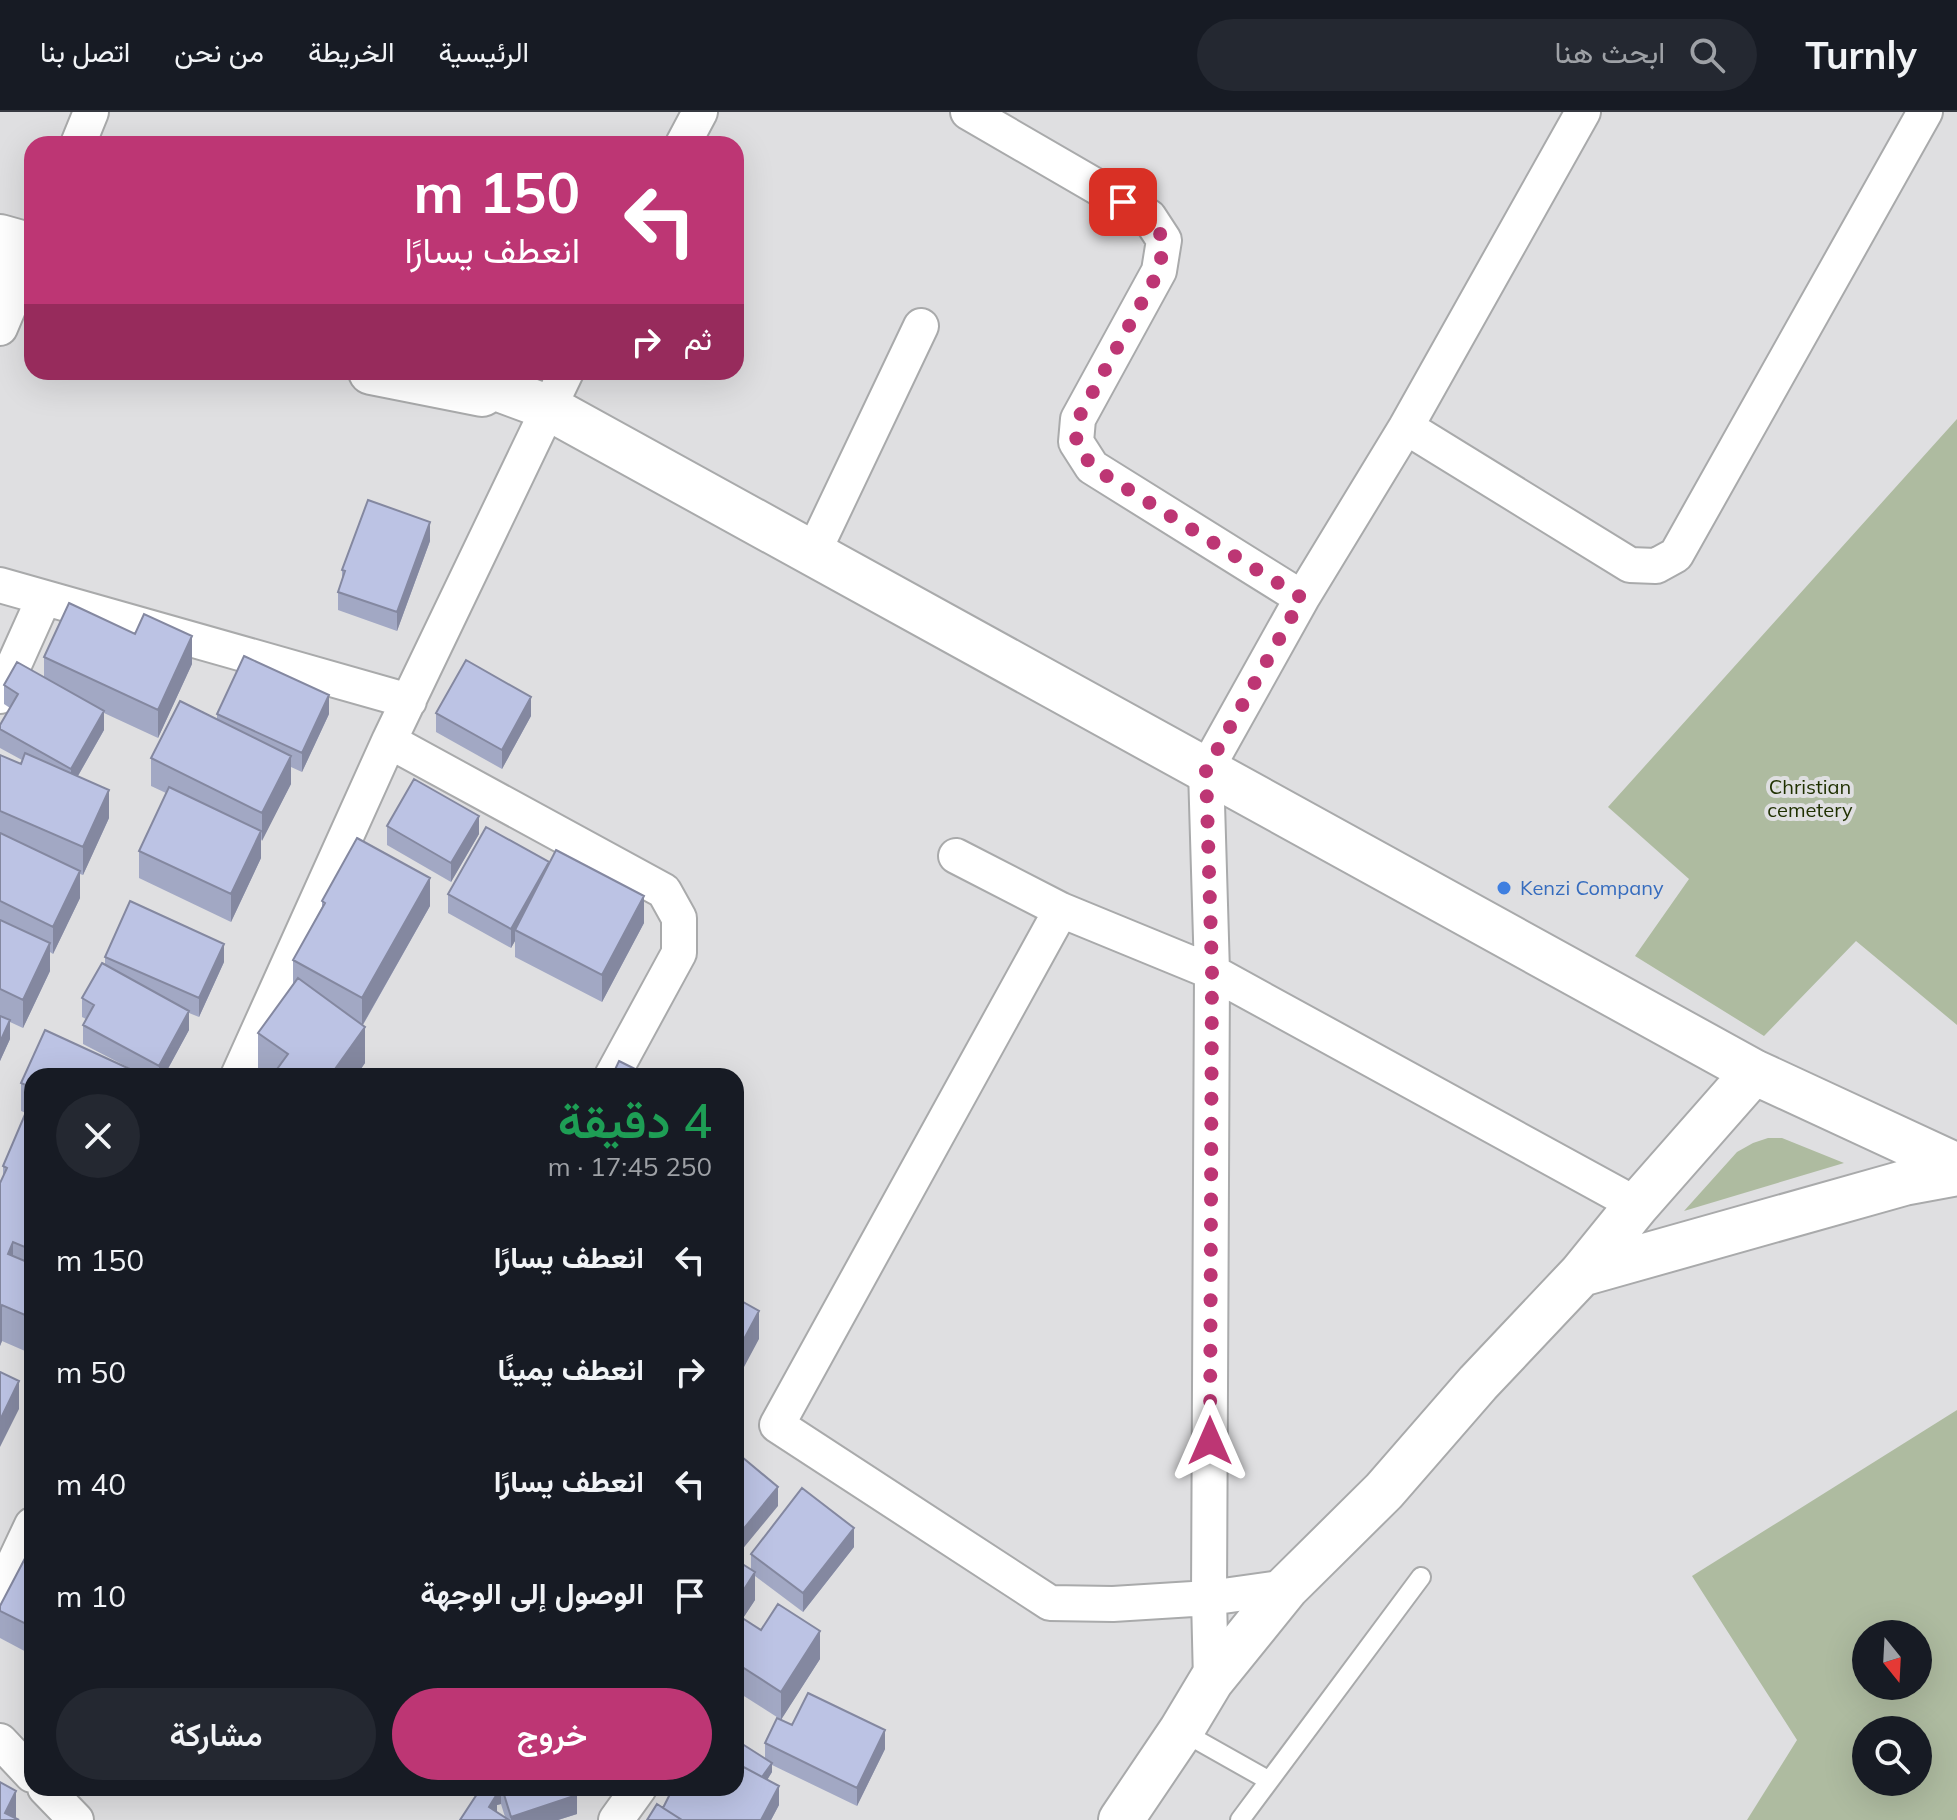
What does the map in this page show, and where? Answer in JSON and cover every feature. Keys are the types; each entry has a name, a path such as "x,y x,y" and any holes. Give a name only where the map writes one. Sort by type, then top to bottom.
{"street":[{"path":"81,136 91,112"},
{"path":"968,112 1149,217 1164,240 1159,271 1078,419 1076,442 1092,467 1302,598"},
{"path":"1211,1681 1212,972 1206,770 1302,598 1406,427 1583,112"},
{"path":"1406,427 1630,565 1656,566 1676,555 1925,112"},
{"path":"687,136 698,113"},
{"path":"0,237 24,266 0,328"},
{"path":"813,553 921,326"},
{"path":"453,380 556,390"},
{"path":"499,380 556,390 813,553 1754,1072 1957,1166"},
{"path":"242,1068 389,741 556,390"},
{"path":"0,585 409,701"},
{"path":"0,696 44,598"},
{"path":"389,741 664,891 679,918 679,953 616,1068"},
{"path":"956,856 1061,910 1212,972 1637,1205"},
{"path":"1061,910 777,1425 1050,1603 1113,1604 1209,1598 1287,1587"},
{"path":"1121,1820 1211,1681 1287,1587 1384,1491 1478,1383 1581,1274 1754,1072"},
{"path":"1581,1274 1904,1183 1957,1173"},
{"path":"0,1593 24,1542"},
{"path":"0,1741 24,1766"},
{"path":"53,1796 76,1820"},
{"path":"616,1820 633,1796"}],"lane":[{"path":"1240,1820 1421,1577"},
{"path":"1181,1731 1268,1780"}],"green space":[{"name":"Christian cemetery","path":"1957,419 1957,1025 1856,941 1764,1036 1635,956 1689,879 1608,807"},
{"path":"1768,1138 1782,1138 1844,1163 1684,1211 1737,1152"},
{"path":"1957,1410 1957,1820 1747,1820 1797,1740 1692,1576"}],"building":[{"path":"368,500 430,522 397,612 338,592 345,571 342,570"},
{"path":"69,603 135,634 144,614 192,636 158,710 44,657"},
{"path":"244,656 329,695 302,753 217,714"},
{"path":"466,660 531,697 502,750 436,713"},
{"path":"17,662 104,711 71,769 0,729 18,694 4,685"},
{"path":"180,701 291,756 262,813 151,758"},
{"path":"25,753 109,790 83,847 0,811 0,755 21,764"},
{"path":"414,779 479,816 451,863 387,826"},
{"path":"169,787 261,831 231,894 139,851"},
{"path":"486,827 549,862 511,929 448,894"},
{"path":"0,833 80,871 53,927 0,901"},
{"path":"357,838 430,878 362,998 293,960"},
{"path":"556,850 644,896 602,975 515,930"},
{"path":"130,901 224,944 199,998 105,957"},
{"path":"0,920 50,943 23,1000 0,989"},
{"path":"102,963 189,1011 159,1066 83,1025 94,1005 82,998"},
{"path":"298,978 365,1027 336,1068 278,1068 288,1054 258,1033"},
{"path":"0,1016 10,1020 0,1042"},
{"path":"45,1030 128,1068 28,1068"},
{"path":"619,1061 633,1068 616,1068"},
{"path":"24,1117 24,1247 13,1242 8,1254 24,1261 24,1315 2,1305 0,1310 0,1183 7,1168 3,1166"},
{"path":"744,1303 759,1311 744,1339"},
{"path":"0,1372 19,1381 0,1420"},
{"path":"744,1459 778,1487 744,1528"},
{"path":"802,1488 854,1528 803,1593 751,1554"},
{"path":"24,1560 24,1623 0,1611"},
{"path":"744,1565 755,1572 744,1589"},
{"path":"778,1604 820,1631 781,1692 744,1668 744,1619 761,1630"},
{"path":"808,1693 885,1730 857,1788 765,1743 777,1718 792,1725"},
{"path":"744,1745 772,1763 762,1777 744,1767"},
{"path":"744,1767 779,1786 761,1820 682,1820 663,1808 669,1796 744,1796"},
{"path":"0,1782 16,1791 5,1813 19,1820 0,1820"},
{"path":"476,1796 496,1796 489,1807 509,1820 460,1820"},
{"path":"504,1796 574,1796 511,1817"},
{"path":"657,1804 682,1820 647,1820"}],"place":[{"name":"Kenzi Company","path":"1504,888"}],"route":[{"path":"1123,202 1149,217 1164,240 1159,271 1078,419 1076,442 1092,467 1302,598 1206,770 1212,972 1210,1441"}]}
